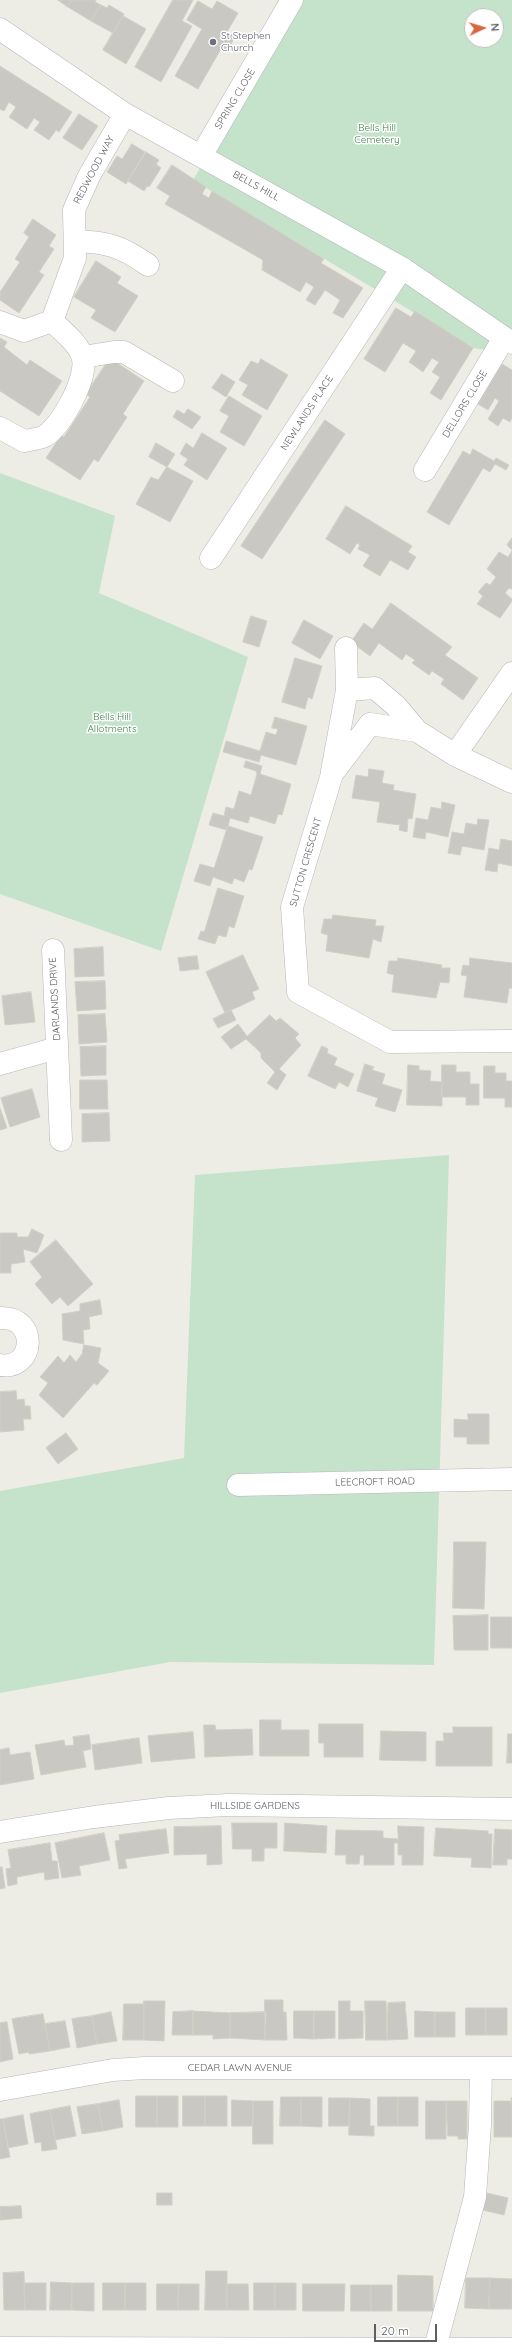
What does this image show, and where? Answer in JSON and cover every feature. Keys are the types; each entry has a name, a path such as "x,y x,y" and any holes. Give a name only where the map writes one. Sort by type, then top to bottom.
{"street":[{"name":"SPRING CLOSE","path":"201,156 292,0"},
{"name":"BELLS HILL","path":"2,34 125,114 402,268 508,340"},
{"name":"REDWOOD WAY","path":"52,321 75,258 74,210 89,176 125,114"},
{"path":"74,241 98,242 126,250 148,265"},
{"name":"NEWLANDS PLACE","path":"212,558 402,268"},
{"path":"0,322 24,331 52,321 74,343 83,357 82,378 78,389 54,428 45,435 36,439 24,440 0,428"},
{"name":"DELLORS CLOSE","path":"425,470 508,340"},
{"path":"83,357 114,352 124,352 173,381"},
{"path":"332,774 347,690 346,648"},
{"path":"455,755 512,673"},
{"path":"347,690 375,688 396,706 417,731"},
{"name":"SUTTON CRESCENT","path":"512,782 455,755 417,731 370,724 332,774 292,907 298,992 390,1042 512,1042"},
{"name":"DARLANDS DRIVE","path":"53,950 62,1140"},
{"name":"DARLANDS DRIVE","path":"0,1064 58,1048"},
{"path":"0,1318 16,1321 26,1333 28,1341 24,1356 18,1362 10,1365 0,1365"},
{"name":"LEECROFT ROAD","path":"238,1485 512,1479"},
{"name":"HILLSIDE GARDENS","path":"0,1832 109,1815 228,1805 512,1809"},
{"name":"CEDAR LAWN AVENUE","path":"0,2090 113,2070 145,2068 512,2068"},
{"path":"434,2348 476,2197 480,2125 481,2068"},
{"path":"0,2348 512,2349"}],"green space":[{"name":"Bells Hill Cemetery","path":"300,0 512,0 512,354 473,348 193,180"},
{"name":"Bells Hill Allotments","path":"0,473 115,516 99,593 248,657 161,951 0,894"},
{"path":"449,1155 434,1665 170,1662 0,1693 0,1491 184,1458 195,1175"}],"building":[{"path":"58,0 72,0 68,7"},
{"path":"72,0 96,0 95,2 101,5 91,21 68,7"},
{"path":"173,0 193,0 182,21 192,26 161,82 135,67"},
{"name":"St Stephen Church","path":"198,1 212,9 217,1 238,13 227,32 235,37 227,51 222,47 198,89 175,76 202,29 187,20"},
{"path":"101,5 107,8 109,5 124,14 113,33 91,21"},
{"path":"123,16 146,29 126,64 103,50"},
{"path":"0,66 72,112 59,132 56,130 49,140 34,130 40,122 34,118 27,129 9,117 16,107 9,102 4,111 0,109"},
{"path":"79,114 98,126 82,150 63,138"},
{"path":"132,144 145,152 126,184 107,172 117,156 122,159"},
{"path":"146,152 159,160 156,164 161,168 149,187 147,186 144,191 128,181"},
{"path":"172,165 206,187 202,194 209,198 212,191 324,259 321,263 363,288 343,318 333,313 340,300 325,290 315,305 306,300 314,287 306,282 300,292 262,270 263,260 165,204 170,196 157,188"},
{"path":"33,219 56,235 49,246 54,249 39,272 44,275 19,313 0,300 0,292 20,262 15,259 29,237 24,233"},
{"path":"96,261 121,277 117,283 138,296 115,332 91,318 96,310 74,297"},
{"path":"396,308 411,317 415,311 473,348 441,400 430,393 440,377 432,372 439,362 432,358 423,372 409,362 416,351 403,343 385,372 364,359"},
{"path":"0,338 7,342 4,347 27,365 30,360 62,381 39,416 0,391"},
{"path":"110,358 144,381 123,414 127,417 98,462 94,459 80,480 46,458 61,435 64,437 90,397 86,394"},
{"path":"261,359 288,375 267,410 242,395 248,385 239,380 251,361 258,364"},
{"path":"502,364 512,370 512,418 510,422 503,418 498,426 488,419 499,401 495,398 488,410 478,404"},
{"path":"222,374 235,382 226,397 212,388"},
{"path":"229,396 262,416 244,446 220,432 229,416 220,411"},
{"path":"188,409 201,417 192,429 173,417 177,410 184,414"},
{"path":"325,420 345,434 262,559 241,546"},
{"path":"202,433 227,448 207,480 184,465 188,459 180,454 186,443 193,448"},
{"path":"156,443 175,454 167,467 149,457"},
{"path":"473,449 494,461 496,458 509,465 506,470 495,464 490,472 483,468 449,525 427,512 463,451 470,455"},
{"path":"167,467 193,481 170,522 136,504 151,477 158,480"},
{"path":"346,506 412,546 408,552 416,557 408,570 390,560 380,576 363,566 370,555 358,549 360,545 357,543 350,554 326,539"},
{"path":"512,538 512,550 507,545"},
{"path":"512,551 512,589 509,588 505,593 512,599 512,601 500,618 477,604 483,596 478,592 486,583 490,585 496,577 487,569 499,552 508,557"},
{"path":"391,603 452,647 445,655 478,678 463,700 441,684 444,679 432,671 429,675 412,663 415,660 406,654 402,660 379,643 370,656 351,642 364,623 372,629"},
{"path":"251,616 267,621 259,647 243,642"},
{"path":"304,620 333,636 320,659 292,643"},
{"path":"295,658 322,666 312,699 308,697 305,709 282,702"},
{"path":"275,717 307,726 296,765 261,755 259,762 223,752 226,741 260,751 266,732 276,735 278,729 272,728"},
{"path":"246,761 262,766 260,774 291,784 282,815 278,814 275,824 250,816 248,823 230,818 227,830 209,825 213,813 224,816 226,807 234,809 239,791 251,795 257,774 256,771 244,767"},
{"path":"369,769 384,771 382,783 394,785 393,790 416,794 412,819 408,818 407,832 399,830 400,825 377,822 380,802 352,798 356,775 368,777"},
{"path":"442,802 455,805 448,837 426,832 425,839 413,837 416,818 428,820 431,807 441,809"},
{"path":"478,819 489,820 484,850 462,846 460,855 448,853 452,832 464,834 466,823 477,825"},
{"path":"228,826 263,837 252,870 249,869 244,882 234,878 232,884 213,877 210,886 194,881 200,864 214,868"},
{"path":"501,839 512,841 512,866 498,863 497,872 485,870 489,848 499,850"},
{"path":"218,888 244,896 234,928 229,926 226,937 218,935 215,944 198,939 201,931 204,932"},
{"path":"333,915 376,920 375,926 384,926 381,942 373,939 369,958 326,951 328,935 321,933 324,919 332,919"},
{"path":"103,947 104,976 75,977 74,949"},
{"path":"243,955 259,989 252,992 255,999 225,1013 206,972"},
{"path":"197,956 199,969 180,971 178,958"},
{"path":"398,958 442,965 441,968 450,968 449,983 440,982 436,998 392,992 394,975 387,973 389,961 398,961"},
{"path":"470,958 512,963 512,988 509,988 507,1003 464,997 467,976 461,975 463,965 469,966"},
{"path":"105,981 106,1009 77,1011 75,982"},
{"path":"31,992 35,1022 5,1025 2,996"},
{"path":"231,1010 236,1020 218,1028 213,1019"},
{"path":"105,1014 107,1042 79,1044 78,1015"},
{"path":"270,1015 276,1021 280,1018 299,1034 295,1038 301,1045 279,1069 286,1075 277,1090 267,1083 275,1072 261,1058 261,1053 246,1039 231,1049 221,1037 238,1024 247,1036"},
{"path":"106,1046 106,1075 81,1076 80,1047"},
{"path":"322,1046 328,1049 327,1053 337,1058 334,1065 354,1074 348,1087 339,1082 335,1089 308,1076"},
{"path":"365,1064 374,1067 372,1070 385,1074 382,1084 402,1090 395,1112 375,1106 378,1098 357,1091"},
{"path":"408,1065 419,1066 419,1070 431,1071 430,1081 442,1082 442,1106 407,1105"},
{"path":"442,1065 456,1065 456,1072 470,1072 470,1084 479,1084 479,1105 466,1105 466,1097 442,1097"},
{"path":"484,1066 495,1066 495,1073 506,1073 506,1081 512,1081 512,1107 505,1107 505,1098 484,1098"},
{"path":"80,1080 107,1080 108,1109 80,1109"},
{"path":"32,1089 40,1117 10,1127 1,1098"},
{"path":"0,1108 7,1128 0,1130"},
{"path":"109,1113 110,1141 82,1142 82,1114"},
{"path":"32,1229 44,1235 37,1253 23,1249 25,1262 11,1264 11,1273 0,1273 0,1233 17,1233 17,1237 28,1237"},
{"path":"56,1240 93,1284 68,1306 60,1297 52,1304 35,1284 42,1277 30,1262"},
{"path":"100,1300 102,1314 89,1317 90,1329 83,1330 84,1344 63,1340 62,1314 80,1311 80,1304"},
{"path":"84,1345 101,1348 98,1363 109,1371 97,1385 94,1383 63,1418 39,1395 48,1383 40,1377 58,1356 64,1363 70,1355 76,1362 82,1354"},
{"path":"16,1391 17,1400 24,1399 25,1406 30,1406 31,1419 23,1419 24,1430 0,1432 0,1392"},
{"path":"468,1414 489,1414 489,1444 467,1444 467,1437 454,1437 454,1419 468,1420"},
{"path":"66,1433 78,1449 58,1464 46,1448"},
{"path":"454,1542 486,1542 484,1609 453,1608"},
{"path":"488,1615 488,1650 454,1650 453,1616"},
{"path":"491,1617 512,1617 512,1648 491,1648"},
{"path":"260,1720 281,1720 281,1730 309,1730 309,1756 260,1756"},
{"path":"319,1724 363,1724 363,1757 324,1757 324,1743 319,1743"},
{"path":"204,1725 215,1725 216,1730 252,1729 253,1755 205,1757"},
{"path":"453,1727 492,1727 492,1766 436,1766 436,1741 444,1741 443,1733 453,1733"},
{"path":"381,1731 426,1732 426,1761 380,1760"},
{"path":"193,1732 195,1758 151,1762 148,1736"},
{"path":"508,1734 512,1734 512,1763 507,1763"},
{"path":"89,1735 91,1749 83,1751 86,1767 41,1775 35,1745 64,1740 65,1746 74,1745 73,1737"},
{"path":"139,1738 142,1763 95,1770 92,1745"},
{"path":"9,1748 10,1755 30,1752 34,1779 0,1785 0,1750"},
{"path":"232,1823 277,1823 277,1848 264,1848 264,1861 252,1861 252,1849 233,1849"},
{"path":"285,1823 327,1826 326,1853 284,1851"},
{"path":"221,1826 222,1864 207,1865 207,1854 174,1855 174,1827"},
{"path":"398,1826 424,1827 423,1865 402,1865 402,1855 398,1855 398,1843 394,1843 394,1865 364,1865 364,1855 360,1855 359,1864 346,1864 346,1855 335,1855 336,1830 383,1831 383,1838 398,1839"},
{"path":"436,1828 488,1831 488,1834 492,1834 491,1868 471,1867 472,1858 434,1856"},
{"path":"166,1829 169,1853 125,1859 127,1868 119,1869 115,1841 120,1840 119,1835"},
{"path":"495,1829 512,1830 512,1859 507,1859 507,1865 493,1865"},
{"path":"104,1833 110,1860 79,1866 81,1875 62,1878 55,1843"},
{"path":"50,1843 52,1861 57,1861 59,1878 45,1880 44,1872 17,1877 17,1884 8,1886 6,1869 11,1868 8,1850"},
{"path":"0,1867 2,1867 5,1888 0,1889"},
{"path":"265,2000 283,2000 283,2012 286,2012 287,2040 265,2040"},
{"path":"144,2001 165,2001 164,2041 144,2040"},
{"path":"339,2001 350,2001 350,2011 363,2011 363,2038 339,2039"},
{"path":"365,2001 386,2001 387,2040 366,2040"},
{"path":"405,2002 408,2039 387,2040 388,2003"},
{"path":"124,2004 144,2004 144,2040 123,2040"},
{"path":"466,2008 486,2008 486,2035 466,2035"},
{"path":"486,2008 507,2008 507,2035 486,2035"},
{"path":"193,2011 230,2013 230,2038 213,2039 213,2035 193,2035"},
{"path":"193,2011 193,2035 172,2035 173,2012"},
{"path":"294,2011 314,2011 314,2039 294,2038"},
{"path":"314,2011 335,2011 335,2038 314,2039"},
{"path":"415,2011 435,2012 435,2037 415,2037"},
{"path":"111,2012 117,2041 97,2044 92,2016"},
{"path":"266,2012 265,2040 230,2038 230,2013"},
{"path":"435,2012 455,2012 455,2037 435,2037"},
{"path":"43,2014 50,2051 19,2054 12,2019"},
{"path":"92,2016 97,2044 77,2048 72,2019"},
{"path":"65,2021 70,2047 50,2051 45,2024"},
{"path":"7,2022 13,2059 0,2062 0,2023"},
{"path":"136,2096 157,2096 157,2127 136,2127"},
{"path":"157,2096 178,2096 178,2127 157,2127"},
{"path":"183,2096 205,2096 205,2126 183,2126"},
{"path":"205,2096 227,2096 227,2126 205,2126"},
{"path":"281,2097 301,2097 301,2126 280,2126"},
{"path":"301,2097 322,2097 322,2127 301,2126"},
{"path":"378,2097 398,2097 398,2126 378,2126"},
{"path":"398,2097 418,2097 418,2126 398,2126"},
{"path":"329,2098 350,2098 349,2126 329,2126"},
{"path":"350,2098 370,2099 370,2126 374,2126 374,2136 349,2135"},
{"path":"119,2100 123,2127 103,2131 98,2104"},
{"path":"232,2100 253,2101 253,2126 232,2126"},
{"path":"253,2101 273,2101 273,2144 253,2144"},
{"path":"426,2101 446,2101 446,2139 426,2139"},
{"path":"446,2101 467,2101 467,2139 458,2139 458,2136 448,2136"},
{"path":"494,2101 512,2101 512,2137 494,2137"},
{"path":"98,2104 103,2131 82,2134 77,2107"},
{"path":"70,2106 76,2136 55,2140 50,2110"},
{"path":"50,2110 57,2149 42,2151 41,2142 35,2143 30,2114"},
{"path":"23,2115 28,2144 8,2148 3,2119"},
{"path":"0,2119 3,2119 10,2157 0,2159"},
{"path":"157,2193 172,2193 172,2205 157,2205"},
{"path":"487,2193 508,2198 504,2215 483,2210"},
{"path":"21,2206 22,2218 0,2220 0,2207"},
{"path":"206,2271 227,2271 227,2310 205,2310"},
{"path":"24,2272 25,2310 4,2310 3,2273"},
{"path":"398,2275 433,2276 433,2311 398,2311"},
{"path":"466,2278 490,2278 489,2309 465,2308"},
{"path":"490,2278 512,2279 512,2309 489,2309"},
{"path":"51,2282 72,2283 72,2310 50,2310"},
{"path":"24,2283 46,2283 46,2310 25,2310"},
{"path":"72,2283 94,2283 94,2311 72,2310"},
{"path":"103,2283 125,2283 125,2310 103,2310"},
{"path":"125,2283 146,2283 146,2310 125,2310"},
{"path":"254,2283 275,2283 275,2310 254,2310"},
{"path":"275,2283 296,2283 296,2310 275,2310"},
{"path":"157,2284 179,2284 178,2310 157,2310"},
{"path":"179,2284 199,2284 199,2310 178,2310"},
{"path":"227,2284 248,2284 249,2310 227,2310"},
{"path":"303,2284 345,2284 344,2311 303,2311"},
{"path":"351,2285 371,2285 371,2311 351,2311"},
{"path":"371,2285 392,2285 392,2311 371,2311"}],"place":[{"name":"St Stephen Church","path":"213,42"}]}
